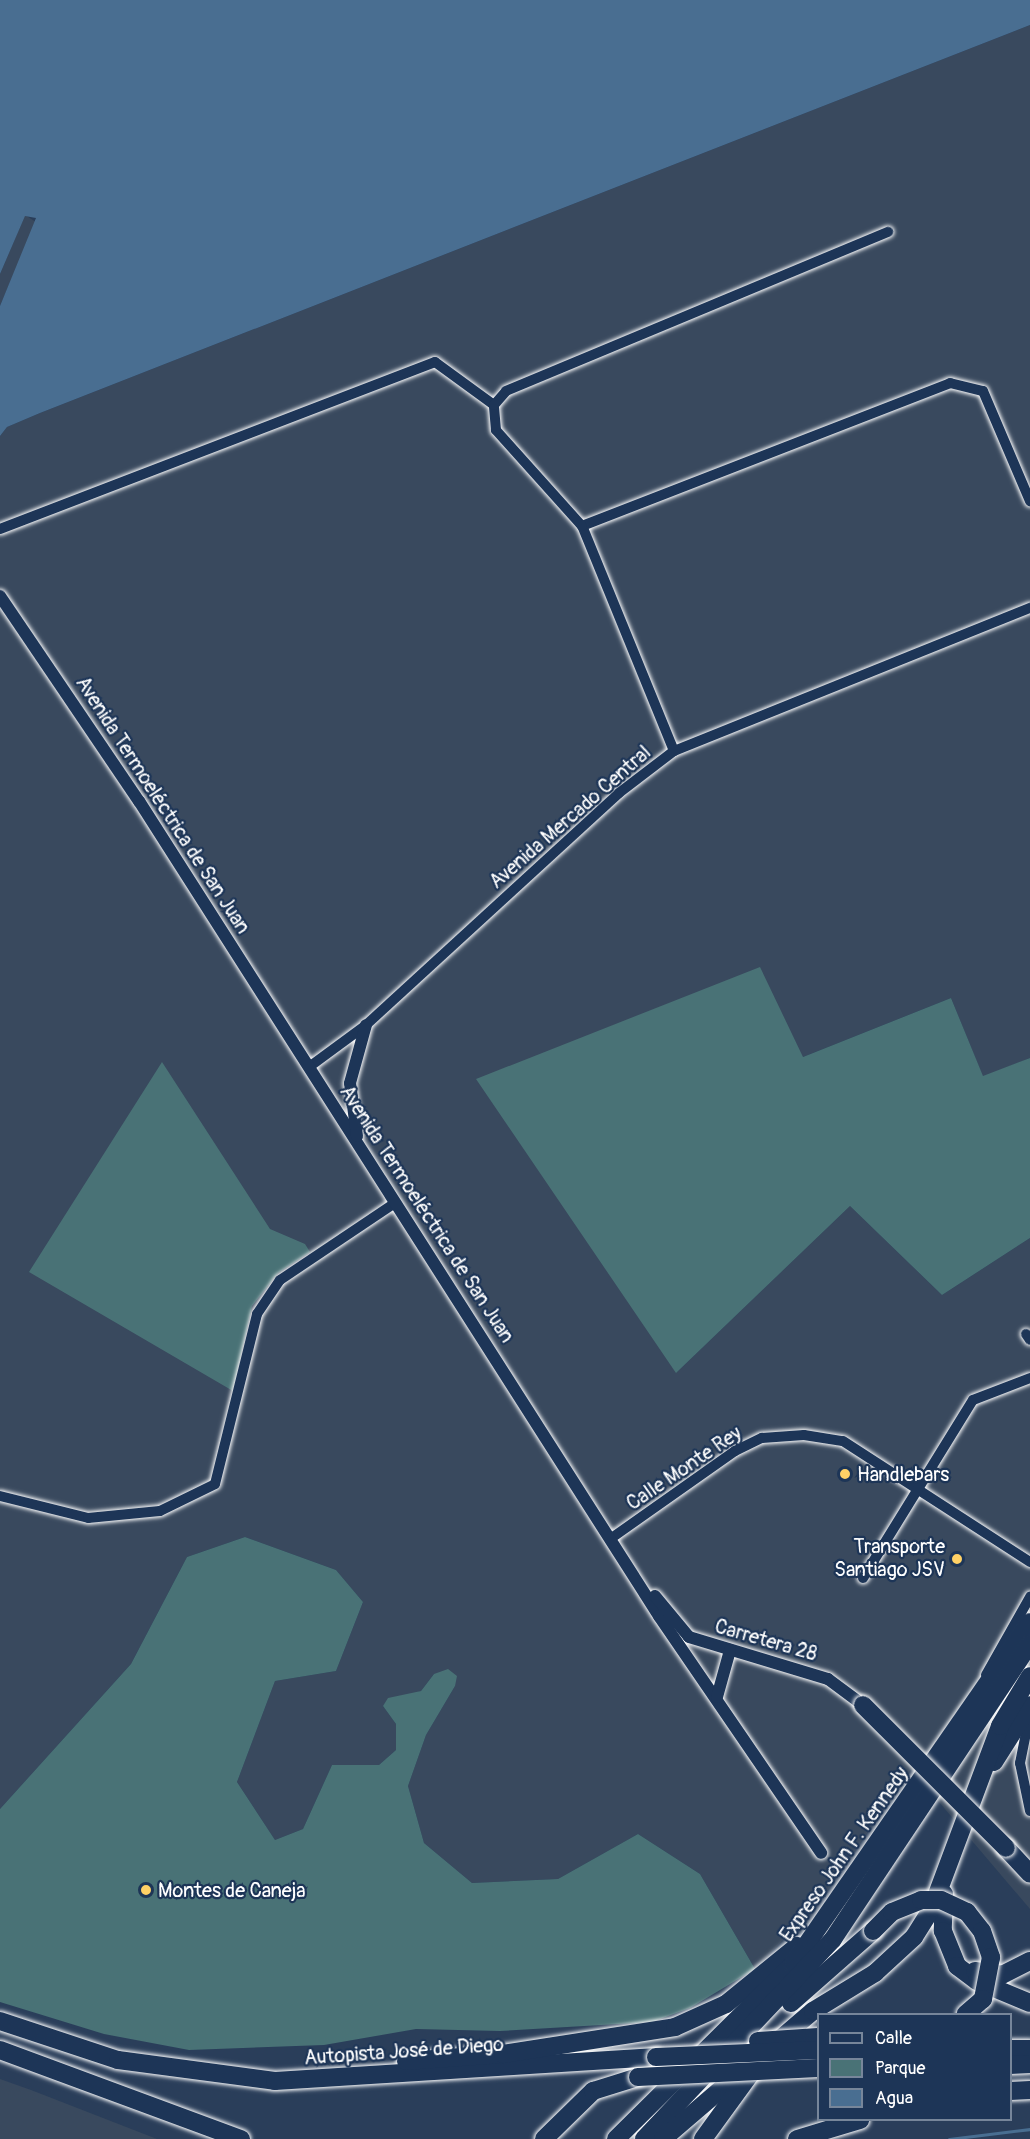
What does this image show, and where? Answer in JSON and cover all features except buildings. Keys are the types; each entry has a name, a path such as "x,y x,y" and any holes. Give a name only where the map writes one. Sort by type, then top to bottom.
{"highway":[{"name":"Expreso John F. Kennedy","path":"616,2139 793,1964 828,1920 1030,1622"},
{"name":"Expreso John F. Kennedy","path":"644,2139 770,2011 833,1940 1030,1644"},
{"path":"663,2139 770,2047 904,1948 932,1908 1000,1726 1030,1676"},
{"path":"863,1705 1030,1874"},
{"path":"977,1785 1030,1705"},
{"path":"947,1871 942,1913 946,1944 966,1974 1030,2002"},
{"path":"770,2011 793,2002 892,1912 921,1900 941,1900 967,1912 987,1940 991,1965 983,1999 967,2013"},
{"path":"321,2079 391,2062 503,2054 675,2027 726,2004 828,1920"},
{"path":"946,1944 957,1959 981,1974 1011,1972 1030,1961"},
{"name":"Autopista José de Diego","path":"0,2021 166,2070 275,2081 719,2053 817,2050"},
{"path":"719,2053 763,2040 817,2037"},
{"path":"703,2139 770,2047"},
{"path":"1012,2049 1030,2049"},
{"path":"0,2050 241,2139"},
{"path":"1012,2065 1030,2064"},
{"path":"544,2139 593,2091 638,2077 817,2068"},
{"path":"1012,2091 1030,2090"},
{"path":"182,2116 212,2139"},
{"path":"797,2139 856,2121"},
{"path":"825,2139 856,2121"}],"street":[{"path":"674,751 582,526 496,429 494,405 506,391 888,232"},
{"path":"0,529 435,362 494,405"},
{"path":"582,526 950,383 984,391 1030,501"},
{"name":"Avenida Termoeléctrica de San Juan","path":"0,596 309,1067 613,1537 659,1616 717,1697 821,1853"},
{"name":"Avenida Mercado Central","path":"309,1067 366,1024 619,794 674,751 1030,608"},
{"path":"359,1146 350,1083 366,1024"},
{"path":"0,1496 88,1518 160,1511 215,1484 257,1314 280,1280 395,1203"},
{"path":"863,1578 974,1400 1030,1378"},
{"name":"Calle Monte Rey","path":"613,1537 762,1438 787,1434 843,1441 1030,1562"},
{"name":"Carretera 28","path":"640,1580 689,1636 828,1679 863,1705"},
{"path":"971,1709 999,1644 1030,1597"},
{"path":"717,1697 730,1650"},
{"path":"1030,1716 1020,1763 1030,1811"}],"shaded area":[{"path":"1030,25 1030,1058 983,1077 951,998 803,1057 676,1373 850,1206 942,1295 1030,1238 1030,1909 911,1769 820,1901 755,1969 700,1874 638,1834 558,1879 472,1883 424,1843 408,1786 426,1735 455,1686 434,1674 421,1691 383,1706 396,1724 396,1750 379,1765 332,1765 303,1829 275,1840 237,1782 275,1681 336,1671 363,1602 336,1570 245,1537 187,1557 131,1664 0,1809 0,436 7,427 40,413"},
{"path":"25,215 36,222 0,306 0,274"},
{"path":"0,2079 31,2090 157,2139 0,2139"}],"green space":[{"path":"760,967 803,1057 951,998 983,1076 1030,1058 1030,1238 942,1295 850,1206 676,1373 476,1079"},
{"path":"162,1062 270,1229 305,1244 310,1252 278,1273 252,1306 233,1391 29,1272"},
{"path":"245,1537 336,1570 363,1602 336,1671 275,1681 237,1782 275,1840 303,1829 332,1765 379,1765 396,1750 396,1724 383,1706 388,1698 421,1691 434,1674 448,1669 457,1676 455,1686 426,1735 408,1786 424,1843 472,1883 558,1879 638,1834 700,1874 755,1969 690,2008 652,2022 500,2031 416,2029 324,2045 189,2050 104,2034 0,2002 0,1809 131,1664 187,1557"}],"water":[{"path":"0,0 1030,0 1030,25 40,413 7,427 0,436 0,306 36,218 25,216 0,274"}],"waterway":[{"path":"949,2139 1030,2129"}],"place":[{"name":"Handlebars","path":"845,1474"},
{"name":"Transporte Santiago JSV","path":"957,1559"},
{"name":"Montes de Caneja","path":"146,1890"}]}
